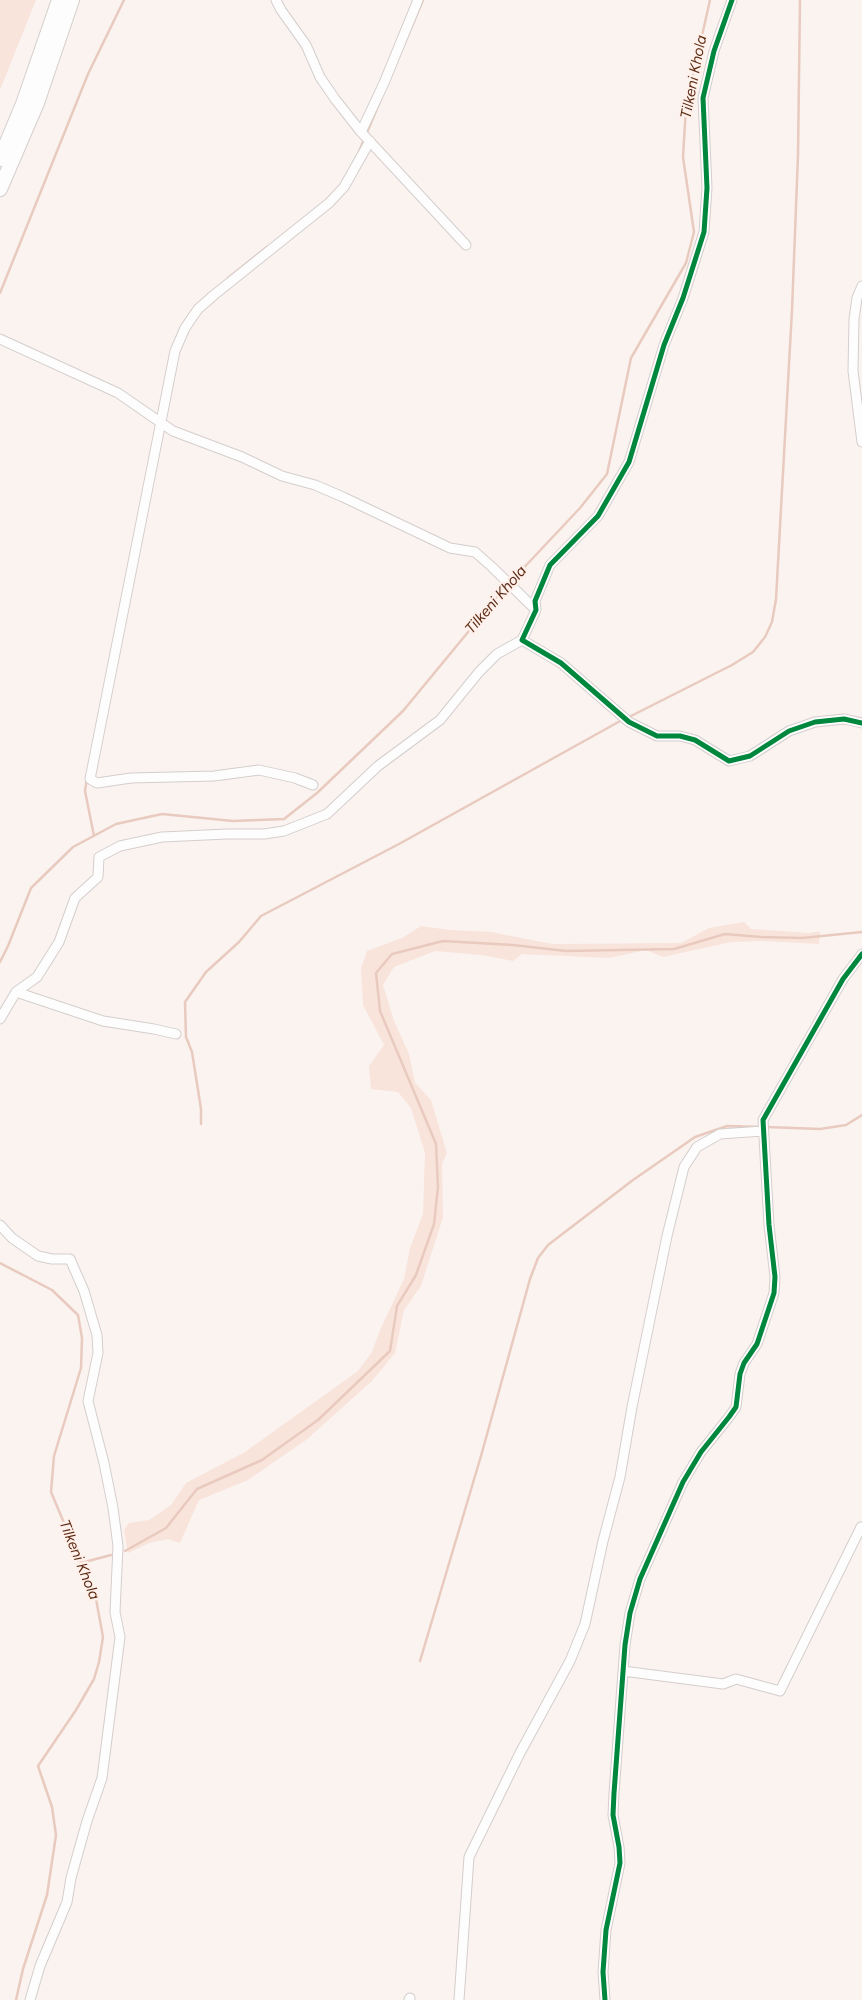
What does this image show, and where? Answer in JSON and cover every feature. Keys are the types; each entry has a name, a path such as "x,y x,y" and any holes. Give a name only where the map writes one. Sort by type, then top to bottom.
{"main road":[{"path":"0,159 23,104 59,0"},
{"path":"0,189 37,103 72,0"}],"street":[{"path":"276,0 306,45 320,77 365,137 466,244"},
{"path":"313,786 295,778 258,770 214,776 131,778 97,783 90,779 175,351 185,328 198,309 329,203 344,186 418,0"},
{"path":"0,1019 16,992 37,977 59,942 75,898 98,877 98,857 120,846 162,837 264,834 284,831 328,814 378,766 440,720 479,672 497,654 522,640 536,610 535,601 550,565 598,516 629,462 664,345 692,270 704,232 706,188 703,98 714,51 732,0"},
{"path":"862,286 857,298 854,319 853,371 862,442"},
{"path":"0,340 118,393 173,432 242,457 282,476 315,485 450,548 475,552 536,610"},
{"path":"522,640 561,663 629,722 657,736 680,736 695,740 729,762 750,756 789,731 815,722 844,719 862,723"},
{"path":"605,2000 603,1972 606,1930 620,1863 613,1815 623,1671 630,1613 640,1579 683,1482 701,1452 736,1406 740,1374 744,1363 757,1344 774,1293 763,1132 764,1120 844,978 862,954"},
{"path":"16,992 102,1021 154,1028 176,1034"},
{"path":"459,2000 469,1857 520,1753 570,1661 586,1624 603,1541 620,1477 632,1408 684,1167 697,1147 720,1134 763,1132"},
{"path":"0,1225 12,1238 38,1256 52,1259 70,1259 84,1291 97,1335 98,1353 88,1401 111,1499 118,1546 115,1612 120,1637 102,1778 71,1878 67,1902 40,1966 30,2000"},
{"path":"623,1671 723,1684 736,1679 780,1691 861,1527"}],"shaded area":[{"path":"0,0 36,0 0,90"},
{"path":"744,922 751,929 809,933 820,931 819,944 762,941 731,942 663,957 646,950 609,958 522,954 513,961 482,955 435,951 394,967 383,985 394,1021 409,1054 415,1083 431,1100 447,1153 442,1164 443,1217 421,1286 404,1310 395,1353 372,1381 306,1440 248,1480 199,1500 180,1543 168,1539 149,1543 128,1553 124,1530 129,1523 149,1520 171,1505 186,1483 245,1452 358,1371 372,1352 380,1330 404,1279 410,1248 423,1214 425,1153 411,1108 398,1092 371,1089 369,1066 384,1045 363,1005 361,968 367,951 402,938 421,926 450,930 491,932 552,944 681,943 709,928"}],"waterway":[{"path":"0,293 88,74 124,0"},
{"path":"404,45 423,0"},
{"name":"Tilkeni Khola","path":"0,962 31,888 73,847 116,824 162,814 233,821 284,819 317,793 403,711 501,592 580,508 607,474 631,358 686,263 694,232 683,157 686,107 710,0"},
{"path":"627,718 732,665 753,652 765,637 772,622 776,599 792,310 798,155 800,0"},
{"path":"358,154 381,99"},
{"path":"228,278 267,247"},
{"path":"183,324 194,308"},
{"path":"201,1124 201,1109 192,1052 186,1037 185,1002 206,972 239,942 261,916 399,844 622,720"},
{"path":"87,778 85,791 94,836"},
{"path":"125,1551 166,1528 197,1489 262,1460 318,1420 390,1351 397,1306 416,1275 434,1224 438,1187 436,1144 380,1011 376,973 392,954 443,941 513,945 566,951 674,949 725,934 802,938 862,932"},
{"path":"767,1127 820,1129 846,1125 862,1115"},
{"path":"420,1661 481,1456 530,1279 538,1258 548,1245 633,1180 695,1137 727,1126 761,1127"},
{"name":"Tilkeni Khola","path":"0,1263 52,1290 78,1315 82,1338 81,1368 54,1456 51,1492 96,1599 103,1637 94,1679 76,1710 38,1766 52,1807 56,1835 47,1895 23,1969 16,2000"},
{"path":"81,1563 111,1555"}],"cycle path":[{"path":"732,0 714,51 703,98 707,188 704,232 683,298 664,345 629,462 598,516 550,565 535,601 536,610 522,640 561,663 629,722 657,736 680,736 695,740 729,761 750,756 789,731 815,722 844,719 862,723"},
{"path":"605,2000 603,1972 606,1930 620,1863 613,1815 625,1645 630,1613 640,1579 683,1482 701,1452 736,1407 740,1374 744,1363 757,1344 774,1293 775,1277 769,1225 763,1120 843,979 862,954"}]}
